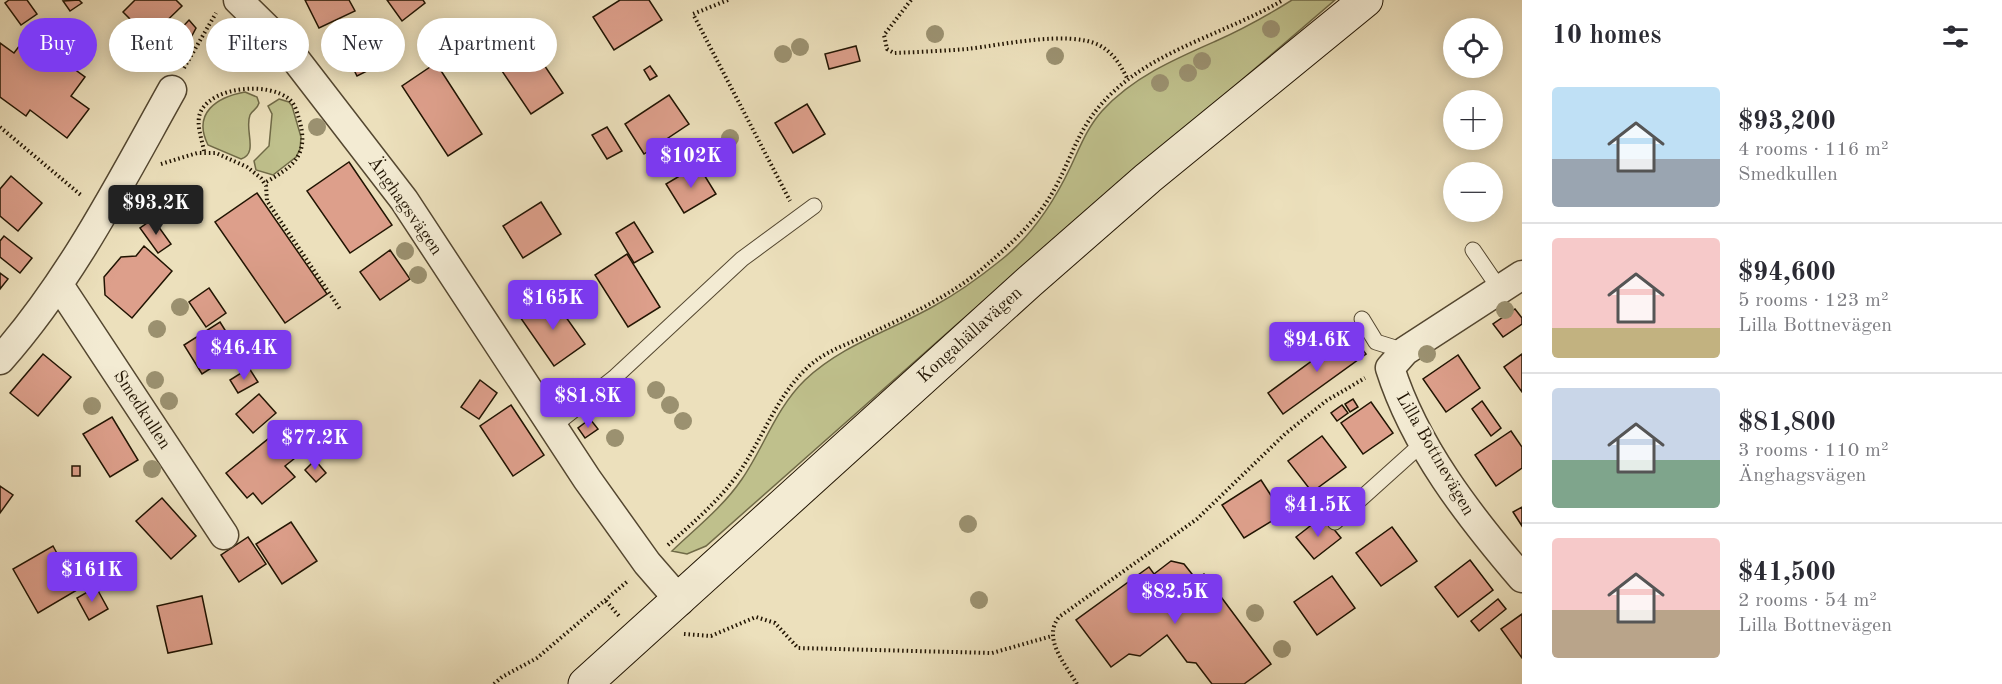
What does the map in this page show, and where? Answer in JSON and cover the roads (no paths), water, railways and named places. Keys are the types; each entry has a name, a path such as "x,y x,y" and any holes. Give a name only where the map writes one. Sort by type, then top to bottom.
{"street":[{"name":"Kongahällavägen","path":"585,684 680,601 1037,275 1148,178 1366,0"},
{"name":"Änghagsvägen","path":"228,5 286,47 404,200 552,427 647,563 680,601"},
{"path":"0,360 33,323 59,285 133,161 171,90"},
{"path":"1398,359 1511,283"},
{"name":"Smedkullen","path":"59,285 224,535"},
{"name":"Lilla Bottnevägen","path":"1398,359 1396,386 1424,442 1470,517 1522,578"}],"lane":[{"path":"552,427 614,378 742,259 814,206"},
{"path":"1473,250 1511,283"},
{"path":"1362,319 1376,342 1398,359"},
{"path":"1335,522 1424,442"}]}
